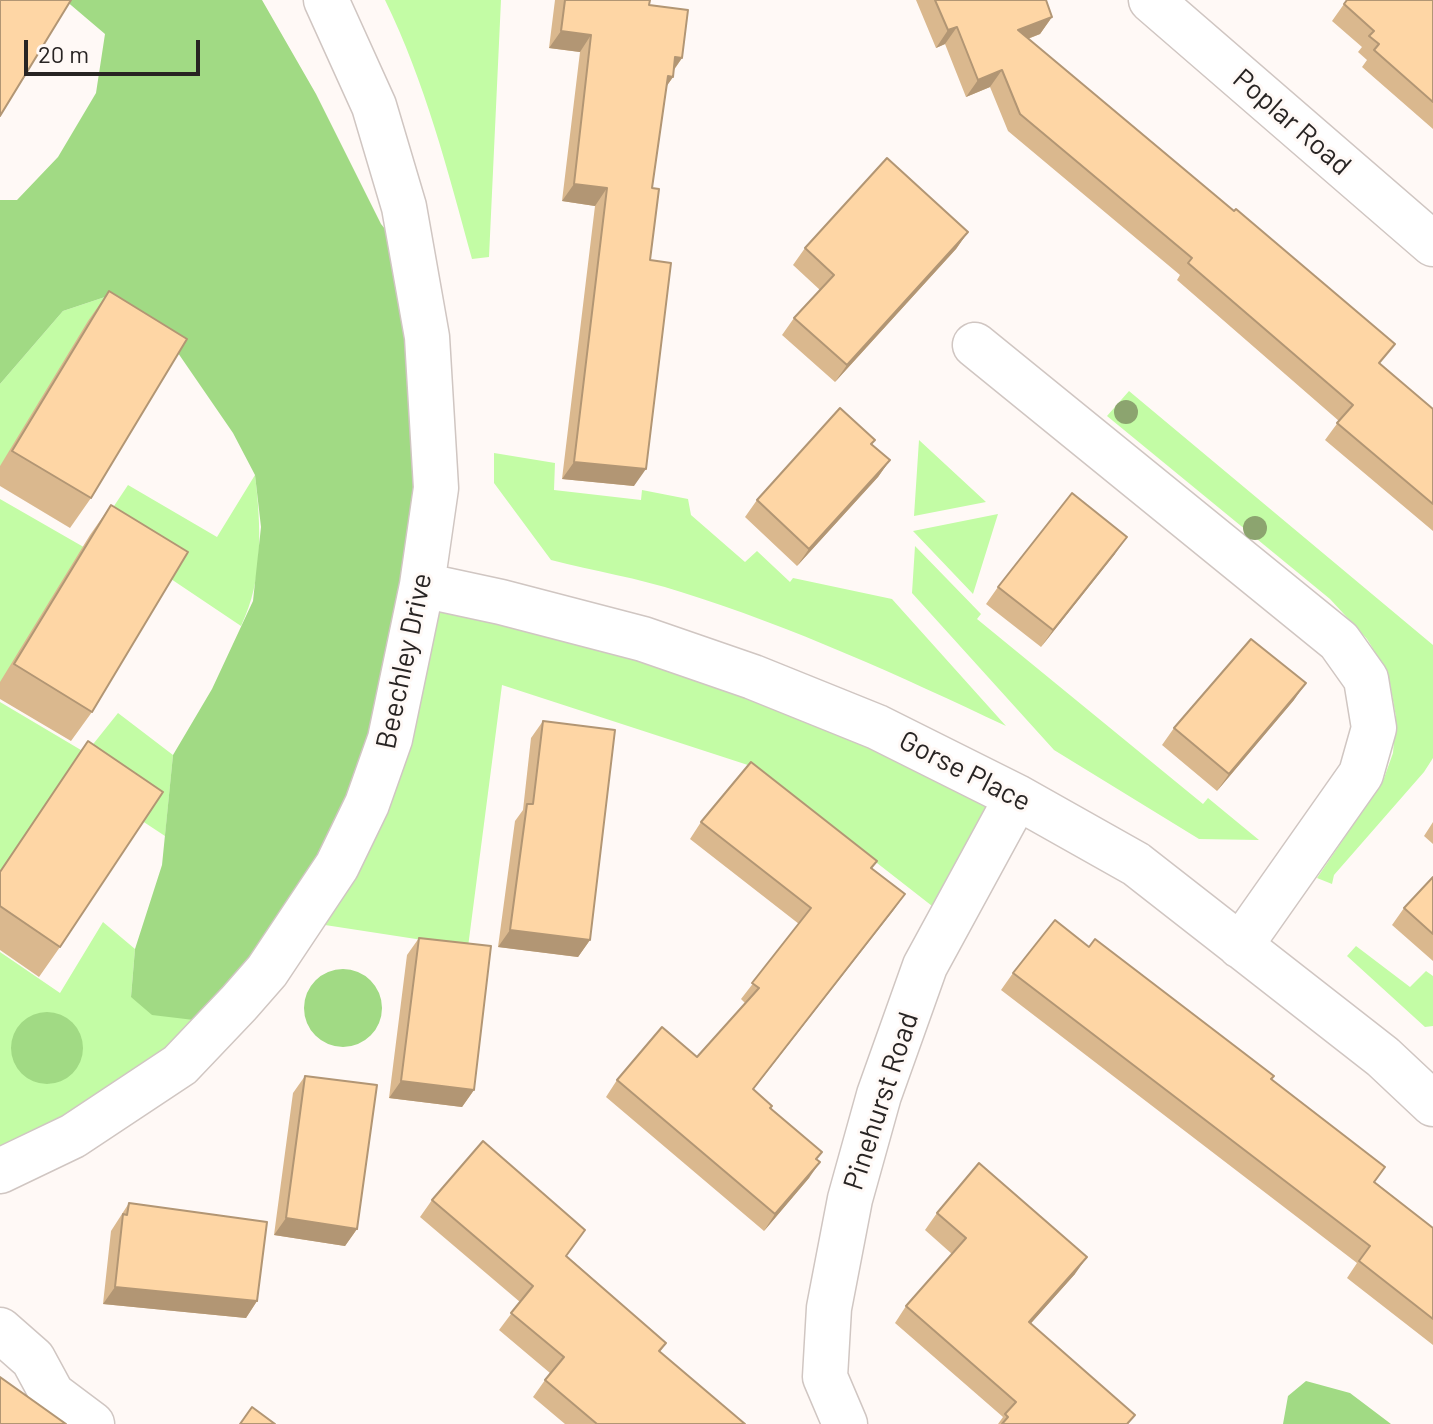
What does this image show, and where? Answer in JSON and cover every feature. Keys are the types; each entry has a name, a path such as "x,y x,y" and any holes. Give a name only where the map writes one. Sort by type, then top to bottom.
{"street":[{"name":"Beechley Drive","path":"0,1171 73,1136 180,1065 267,971 337,866 367,804 390,739 422,585 436,488 427,337 404,207 374,106 326,0"},
{"name":"Poplar Road","path":"1151,0 1433,244"},
{"path":"975,345 1339,641 1366,679 1374,728 1361,774 1240,946"},
{"name":"Gorse Place","path":"422,585 643,639 753,677 877,727 1017,797 1136,864 1383,1057 1433,1104"},
{"name":"Pinehurst Road","path":"845,1424 825,1377 829,1308 854,1184 879,1095 925,966 1017,797"},
{"path":"0,1330 33,1359 52,1394 92,1424"}],"green space":[{"path":"65,0 262,0 316,94 381,224 415,266 436,488 337,866 194,1020 152,1015 131,997 135,949 162,865 173,755 212,689 253,601 261,527 255,475 233,433 178,353 143,313 105,297 63,311 0,384 0,200 17,200 58,157 96,93 105,34"},
{"path":"385,0 501,0 489,257 472,259 424,95"},
{"path":"105,297 0,467 0,384 63,311"},
{"path":"1129,391 1433,645 1433,758 1334,875 1332,884 1317,878 1383,781 1393,753 1396,717 1388,673 1367,639 1330,599 1107,416"},
{"path":"919,440 986,502 914,516"},
{"path":"494,453 555,463 554,490 641,500 642,490 688,499 691,515 745,562 757,551 790,582 793,578 892,599 1006,726 886,671 723,606 665,587 551,560 494,483"},
{"path":"255,475 259,552 254,590 241,626 98,530 128,485 217,537"},
{"path":"0,499 101,557 0,696"},
{"path":"998,514 973,594 913,531"},
{"path":"915,546 981,614 977,619 1203,804 1208,798 1259,840 1199,839 1054,750 912,593"},
{"path":"422,585 501,602 1017,797 950,920 754,767 502,685 468,947 299,921"},
{"path":"0,702 86,753 118,713 173,755 165,836 80,780 0,900"},
{"path":"103,922 135,949 131,997 239,1003 0,1171 0,952 60,993"},
{"path":"1356,946 1410,987 1426,971 1433,976 1433,1026 1425,1027 1347,956"},
{"path":"343,969 358,972 371,980 379,993 382,1008 379,1023 371,1036 358,1044 343,1047 328,1044 315,1036 307,1023 304,1008 307,993 315,980 328,972"},
{"path":"47,1012 67,1018 77,1028 83,1048 77,1068 67,1078 47,1084 27,1078 17,1068 11,1048 17,1028 27,1018"},
{"path":"1306,1381 1350,1393 1391,1424 1283,1424 1288,1396"}],"building":[{"path":"0,0 71,0 0,116"},
{"path":"565,0 650,0 649,5 688,10 682,58 675,57 673,77 668,76 652,188 659,189 650,260 671,263 646,469 574,462 607,188 574,184 591,35 561,31"},
{"path":"935,0 1046,0 1052,17 1018,30 1395,344 1379,363 1433,409 1433,504 1337,423 1353,405 1188,263 1192,258 1020,114 1002,70 978,80 957,27 948,30"},
{"path":"1347,0 1433,0 1433,102 1374,50 1379,44 1369,36 1374,31 1344,4"},
{"path":"887,158 968,232 847,365 794,318 834,275 805,248"},
{"path":"109,291 187,339 91,498 12,451"},
{"path":"840,408 875,440 871,444 890,460 809,549 757,500"},
{"path":"1072,493 1127,537 1053,630 998,587"},
{"path":"111,505 188,552 92,712 14,664"},
{"path":"1251,639 1306,683 1229,774 1174,728"},
{"path":"543,721 615,730 590,940 510,930 527,804 533,804"},
{"path":"88,741 163,792 60,947 0,906 0,872"},
{"path":"751,762 877,861 871,868 905,894 753,1089 772,1106 770,1108 822,1152 816,1159 820,1162 775,1214 617,1080 662,1027 697,1057 759,988 752,983 811,908 701,822"},
{"path":"1433,877 1433,934 1404,908"},
{"path":"1055,920 1089,947 1095,939 1274,1076 1271,1079 1385,1167 1374,1182 1433,1228 1433,1319 1359,1261 1370,1246 1013,973"},
{"path":"419,938 491,946 474,1090 401,1081"},
{"path":"305,1076 377,1085 357,1229 286,1218"},
{"path":"483,1141 585,1230 566,1256 666,1343 659,1351 745,1424 597,1424 545,1380 564,1357 511,1313 533,1286 432,1200"},
{"path":"979,1163 1087,1257 1029,1322 1135,1415 1127,1424 1002,1424 1008,1417 1005,1414 1016,1402 906,1306 966,1238 937,1213"},
{"path":"129,1203 267,1222 257,1301 115,1287 123,1214 127,1215"},
{"path":"0,1377 66,1424 0,1424"},
{"path":"252,1407 275,1424 240,1424"}]}
